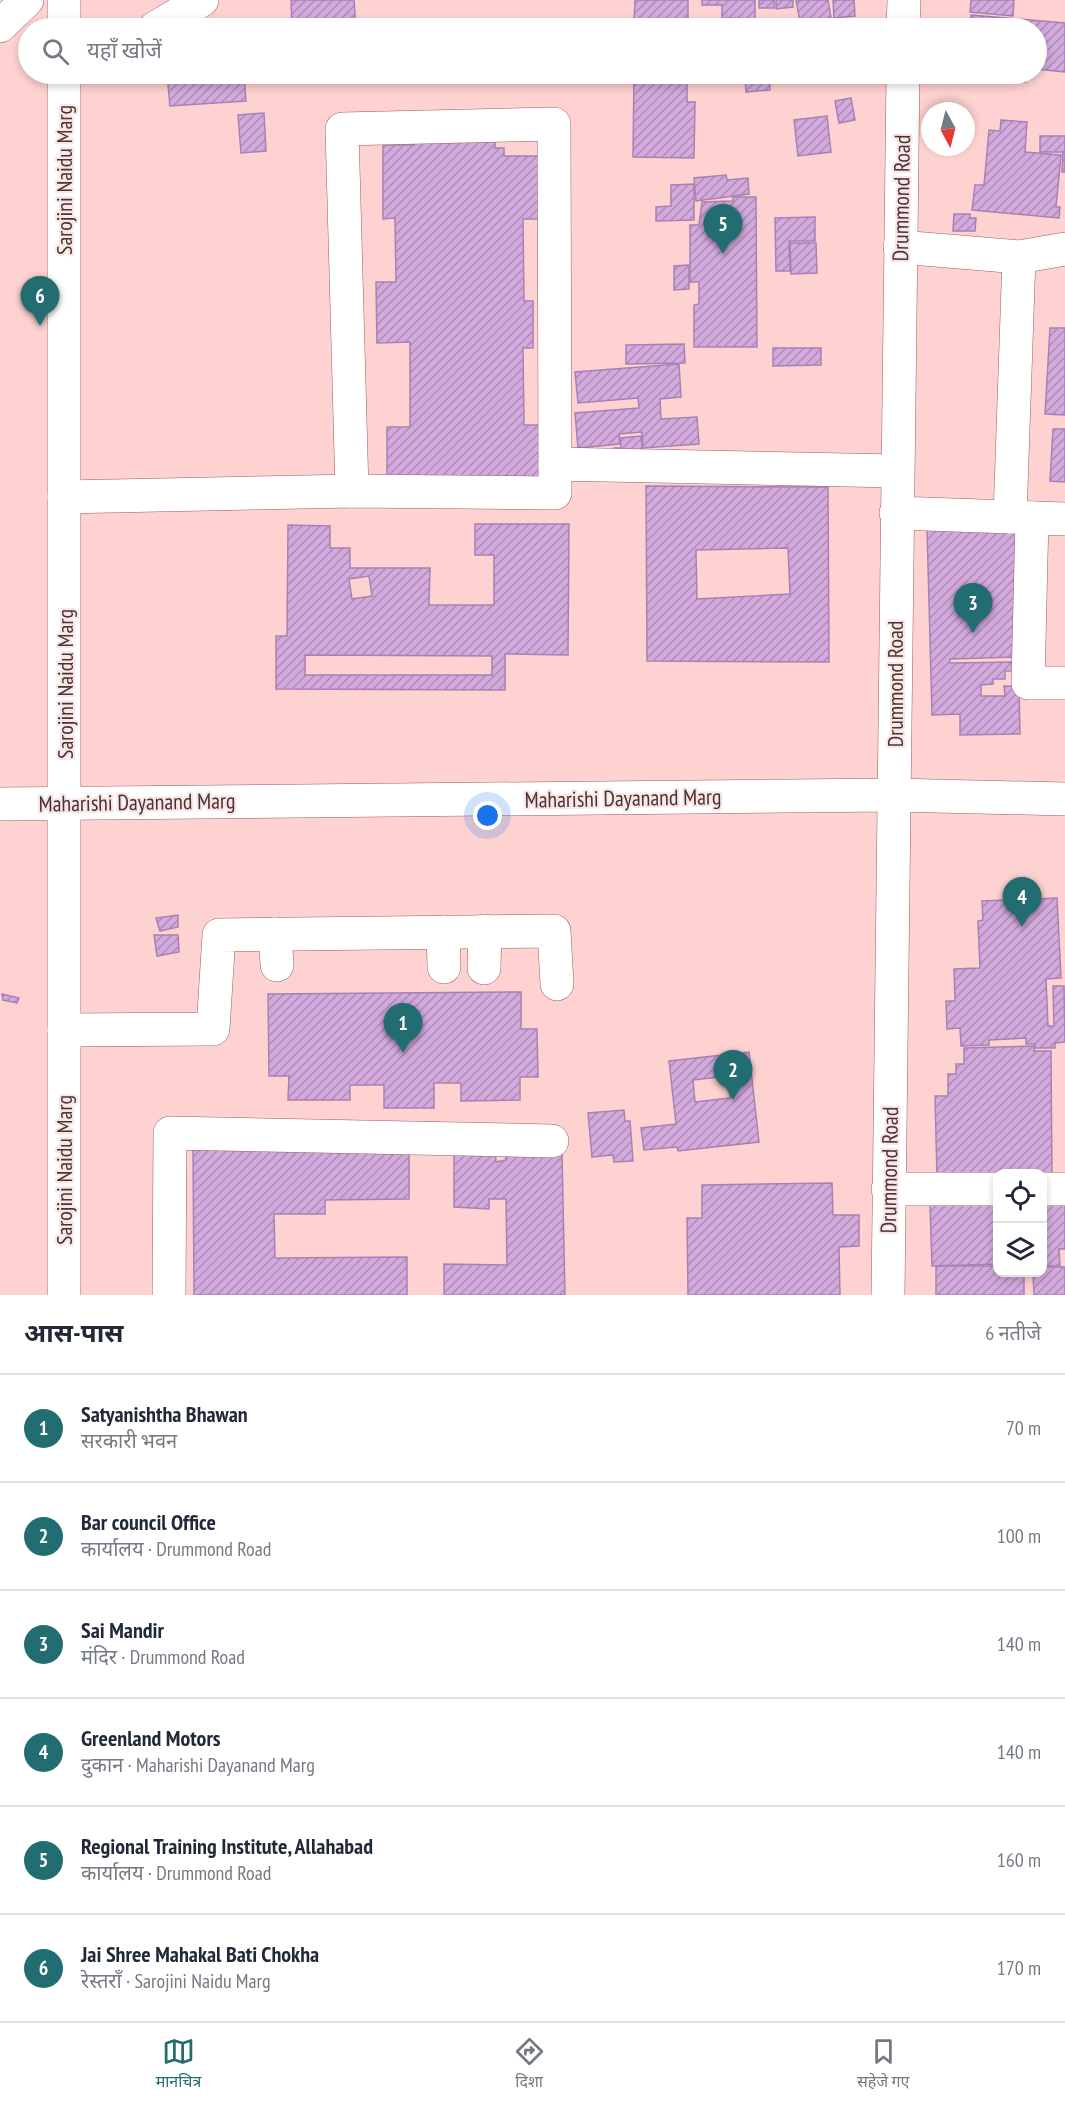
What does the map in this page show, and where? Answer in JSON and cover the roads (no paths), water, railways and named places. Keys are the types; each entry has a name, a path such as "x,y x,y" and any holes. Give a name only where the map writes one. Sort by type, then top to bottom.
{"street":[{"path":"0,26 27,0"},
{"path":"64,0 64,18"},
{"path":"172,18 202,0"},
{"path":"903,18 904,0"},
{"name":"Sarojini Naidu Marg","path":"64,1295 66,84"},
{"name":"Drummond Road","path":"888,1295 903,84"},
{"path":"64,497 352,492 555,493 554,124 342,129 352,492"},
{"path":"900,247 1019,257 1065,249"},
{"path":"1019,257 1021,518 1028,683 1065,684"},
{"path":"555,464 897,471"},
{"path":"896,513 1065,519"},
{"name":"Maharishi Dayanand Marg","path":"0,804 894,795 1065,799"},
{"path":"64,1030 213,1029 219,935 276,949 443,932 554,930 557,984"},
{"path":"484,931 484,968"},
{"path":"443,932 444,967"},
{"path":"169,1295 170,1133 552,1141"},
{"path":"888,1189 993,1189"},
{"path":"1047,1189 1065,1189"}],"place":[{"name":"Regional Training Institute, Allahabad","path":"723,254"},
{"name":"Jai Shree Mahakal Bati Chokha","path":"40,326"},
{"name":"Sai Mandir","path":"973,633"},
{"name":"Greenland Motors","path":"1022,927"},
{"name":"Satyanishtha Bhawan","path":"403,1053"},
{"name":"Bar council Office","path":"733,1100"}]}
